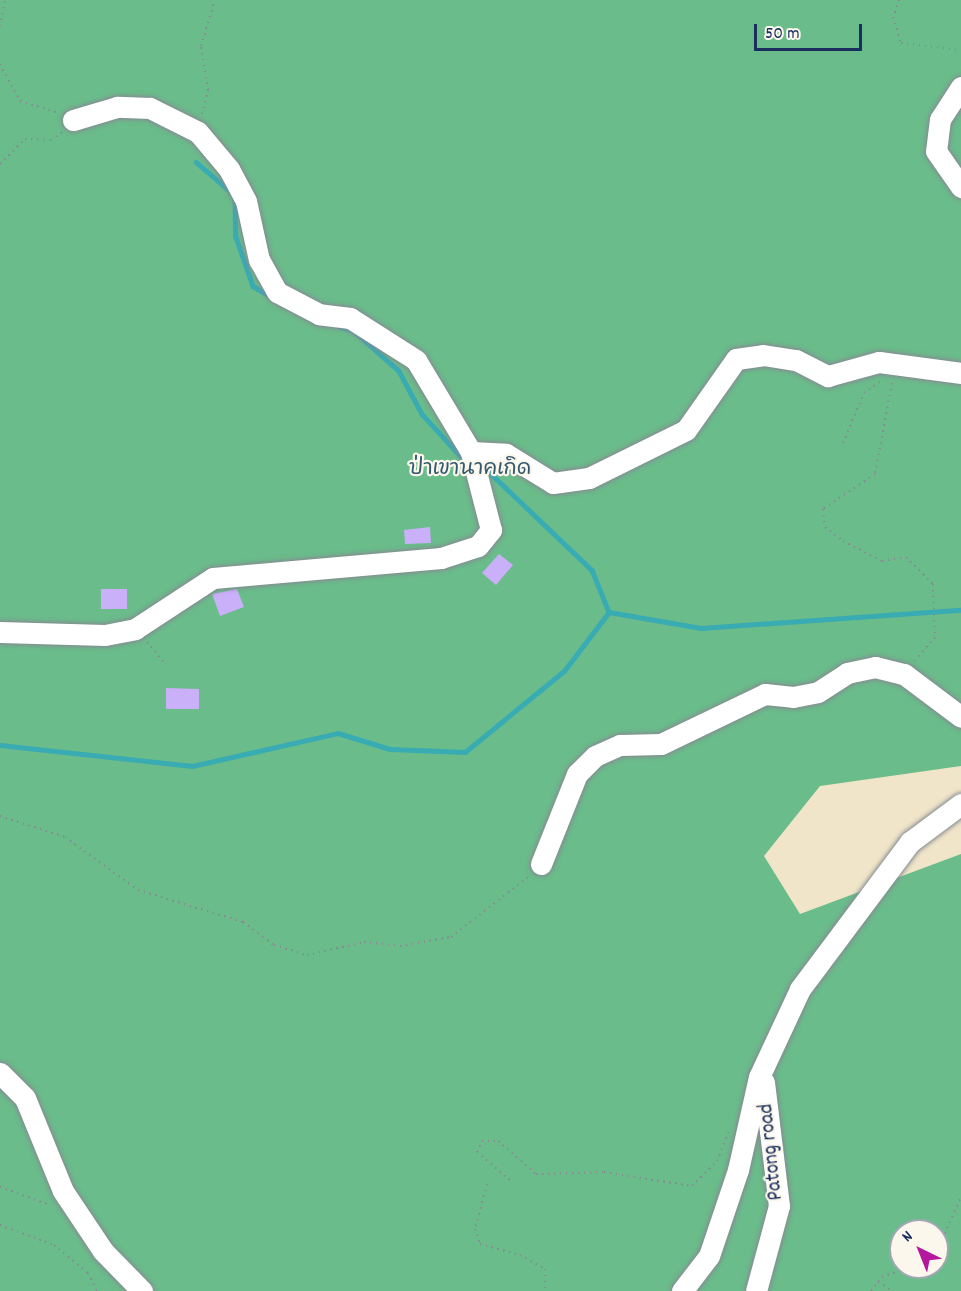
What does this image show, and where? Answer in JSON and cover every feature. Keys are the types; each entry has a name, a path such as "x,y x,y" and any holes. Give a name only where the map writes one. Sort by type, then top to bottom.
{"street":[{"path":"961,87 940,119 936,151 961,188"},
{"path":"0,632 105,635 135,629 213,578 441,558 478,546 491,530 471,452 416,360 350,318 319,314 277,292 259,260 246,201 230,170 198,132 150,108 117,107 74,120"},
{"path":"471,452 506,454 552,483 589,478 686,430 736,359 763,355 796,360 828,376 879,362 961,373"},
{"path":"541,864 568,791 595,756 620,745 661,744 765,694 793,697 818,692 847,673 875,667 904,674 961,717"},
{"path":"682,1291 709,1256 719,1229 750,1109 778,1028 800,989 910,842 961,804"},
{"path":"0,1073 26,1098 39,1140 75,1209 103,1251 142,1291"},
{"name":"Patong road","path":"756,1291 779,1206 764,1082"}],"path":[{"path":"0,26 5,0"},
{"path":"198,132 208,90 201,46 215,0"},
{"path":"899,0 893,18 901,43 961,50"},
{"path":"0,64 20,101 74,120 51,140 25,139 0,164"},
{"path":"843,443 864,393 899,366"},
{"path":"899,366 884,410 883,451 875,474 823,509 825,527 843,541 882,561 906,557 933,584 935,637 904,674"},
{"path":"135,629 166,664"},
{"path":"0,816 65,837 138,890 243,922 274,945 307,956 364,942 400,946 451,936 541,864"},
{"path":"510,1180 477,1152 482,1142 498,1140 536,1174 604,1172 692,1186 717,1161 725,1134 750,1109"},
{"path":"487,1184 475,1229 480,1244 520,1255 546,1269 545,1291"},
{"path":"0,1187 26,1192 62,1212 75,1209"},
{"path":"949,1224 961,1197"},
{"path":"0,1225 54,1245 81,1266 97,1291"},
{"path":"871,1291 878,1282 889,1277"},
{"path":"878,1282 893,1291"}],"green space":[{"name":"ป่าเขานาคเกิด","path":"0,0 961,0 961,766 820,786 764,856 800,914 961,854 961,1291 0,1291"}],"building":[{"path":"430,527 431,543 405,544 404,530"},
{"path":"499,554 513,565 496,585 482,573"},
{"path":"101,589 127,589 127,609 101,609"},
{"path":"237,589 244,607 220,616 212,594"},
{"path":"166,688 199,689 199,709 166,709"}],"waterway":[{"path":"196,162 231,192"},
{"path":"235,198 236,237 253,286 271,297"},
{"path":"338,326 354,331 399,371 422,414 465,461"},
{"path":"488,471 592,570 609,612"},
{"path":"0,745 192,766 338,733 390,749 465,752 564,671 609,612 701,628 961,610"}]}
